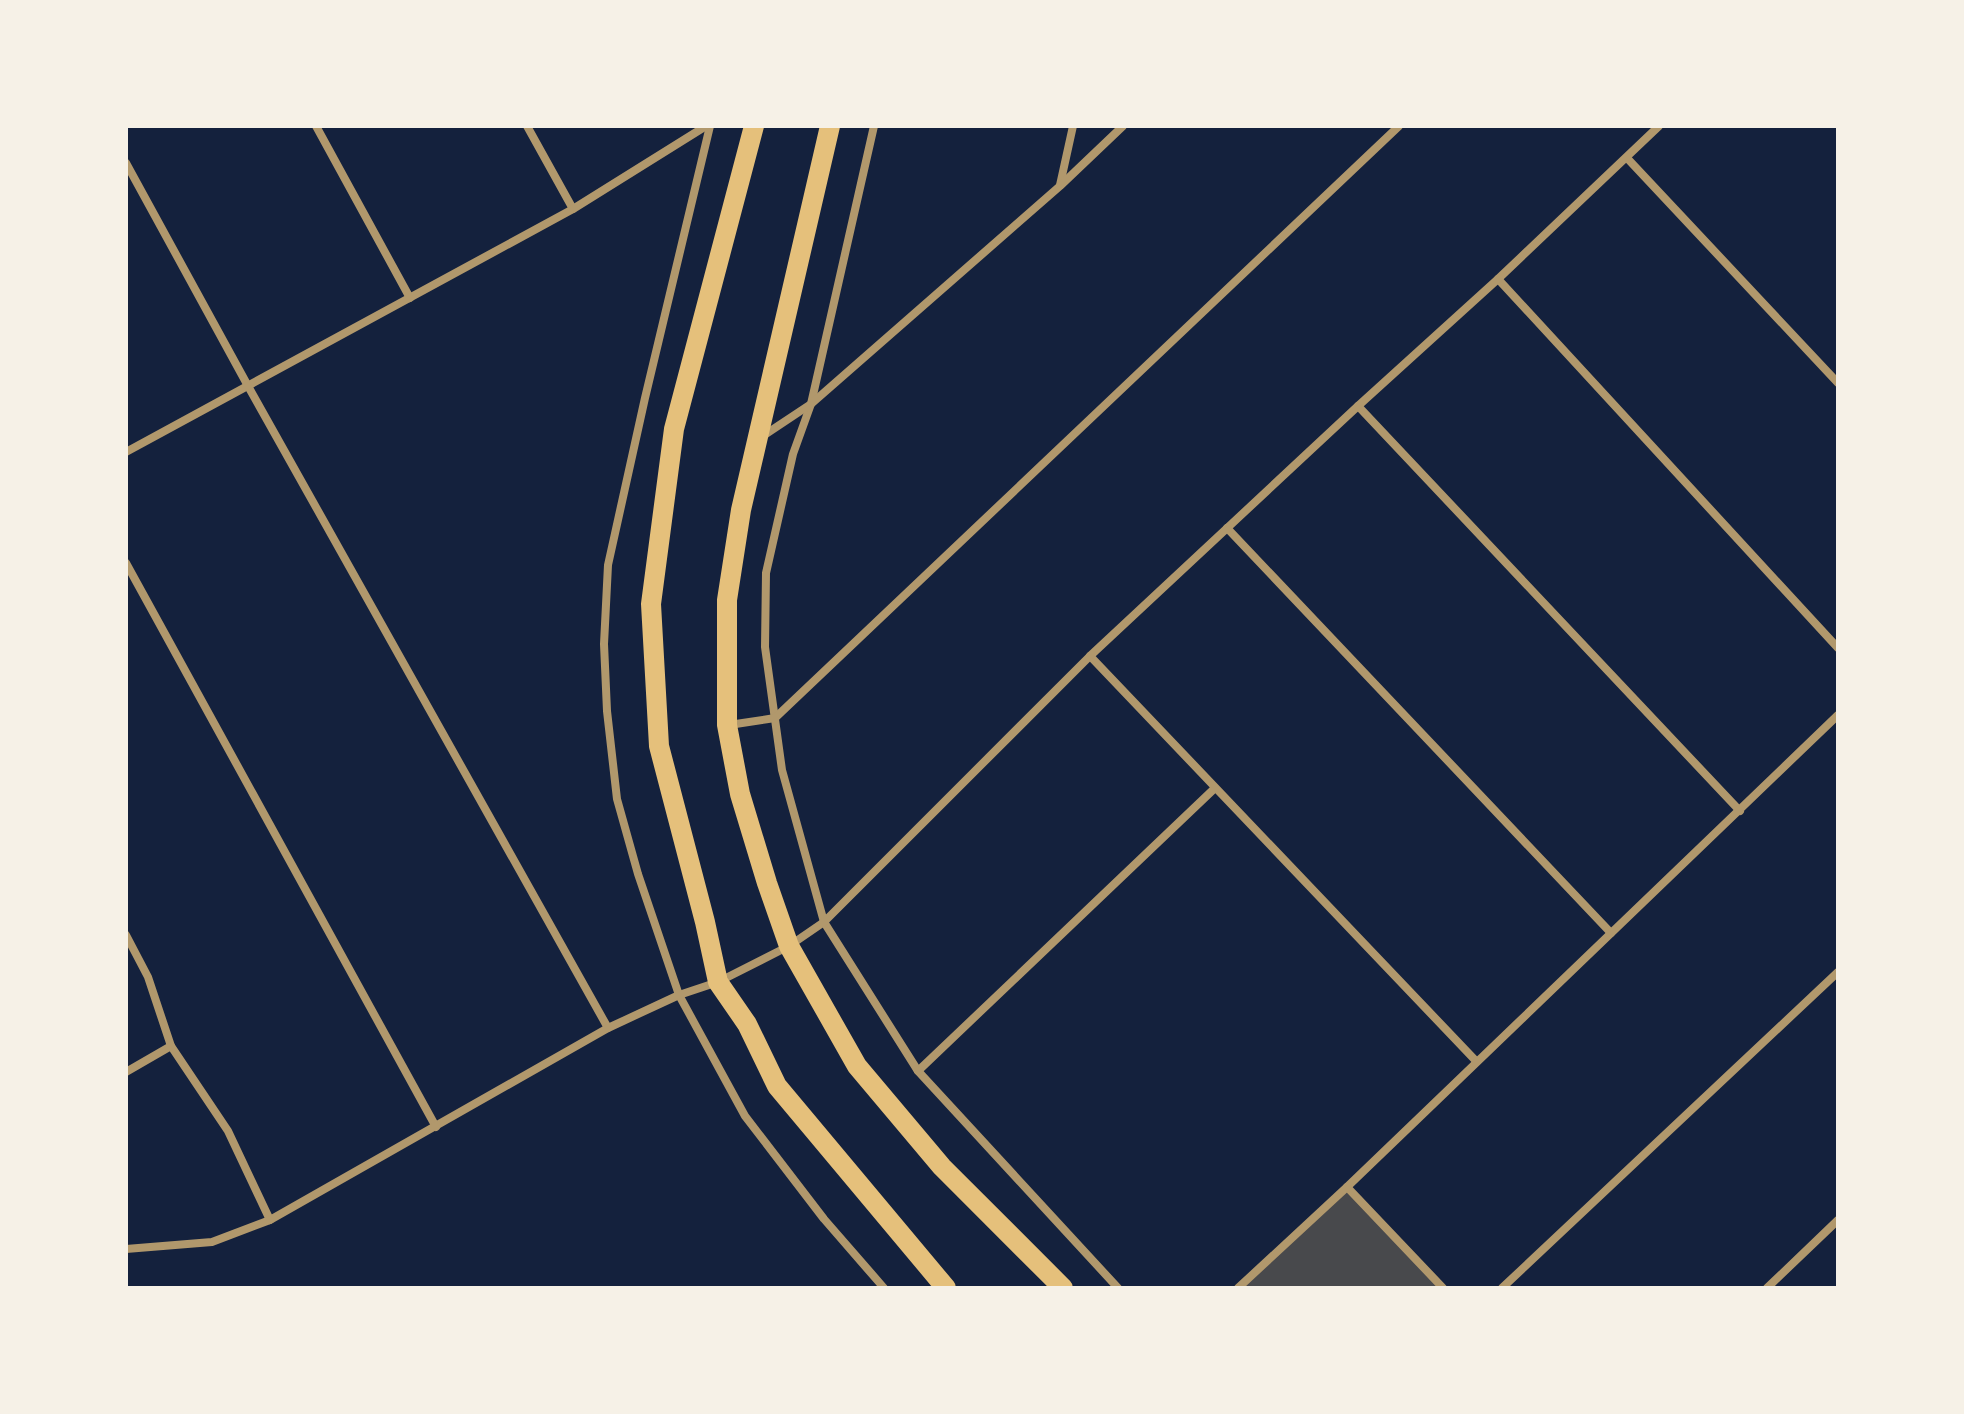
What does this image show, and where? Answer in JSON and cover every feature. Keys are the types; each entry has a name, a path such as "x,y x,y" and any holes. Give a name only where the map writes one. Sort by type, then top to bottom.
{"main road":[{"path":"754,126 674,429 651,604 659,746 718,982 747,1024 777,1086 946,1288"},
{"path":"830,126 741,510 727,600 727,725 740,794 789,946 857,1066 942,1167 1063,1288"}],"street":[{"path":"316,126 410,298"},
{"path":"527,126 573,209"},
{"path":"126,452 573,209 708,126"},
{"path":"708,126 608,565 604,644 607,711 617,799 638,874 679,995 745,1116 824,1219 884,1288"},
{"path":"874,126 811,404 793,454 766,573 765,647 782,770 824,922 918,1071 1118,1288"},
{"path":"1060,186 1073,126"},
{"path":"758,440 811,404 1060,186 1123,126"},
{"path":"727,725 775,718 1399,126"},
{"path":"126,1249 212,1242 270,1220 608,1028 679,995 718,982 789,946 824,922 1090,656 1659,126"},
{"path":"1627,158 1838,383"},
{"path":"126,163 608,1028"},
{"path":"1498,279 1838,648"},
{"path":"1358,406 1740,811"},
{"path":"1227,528 1611,933"},
{"path":"126,563 436,1127"},
{"path":"1090,656 1476,1061"},
{"path":"1238,1288 1838,715"},
{"path":"918,1071 1215,788"},
{"path":"126,935 148,977 171,1046 228,1131 270,1220"},
{"path":"1502,1288 1838,972"},
{"path":"126,1072 171,1046"},
{"path":"1347,1187 1443,1288"},
{"path":"1767,1288 1838,1220"}],"building":[{"path":"1347,1187 1443,1288 1238,1288"}]}
